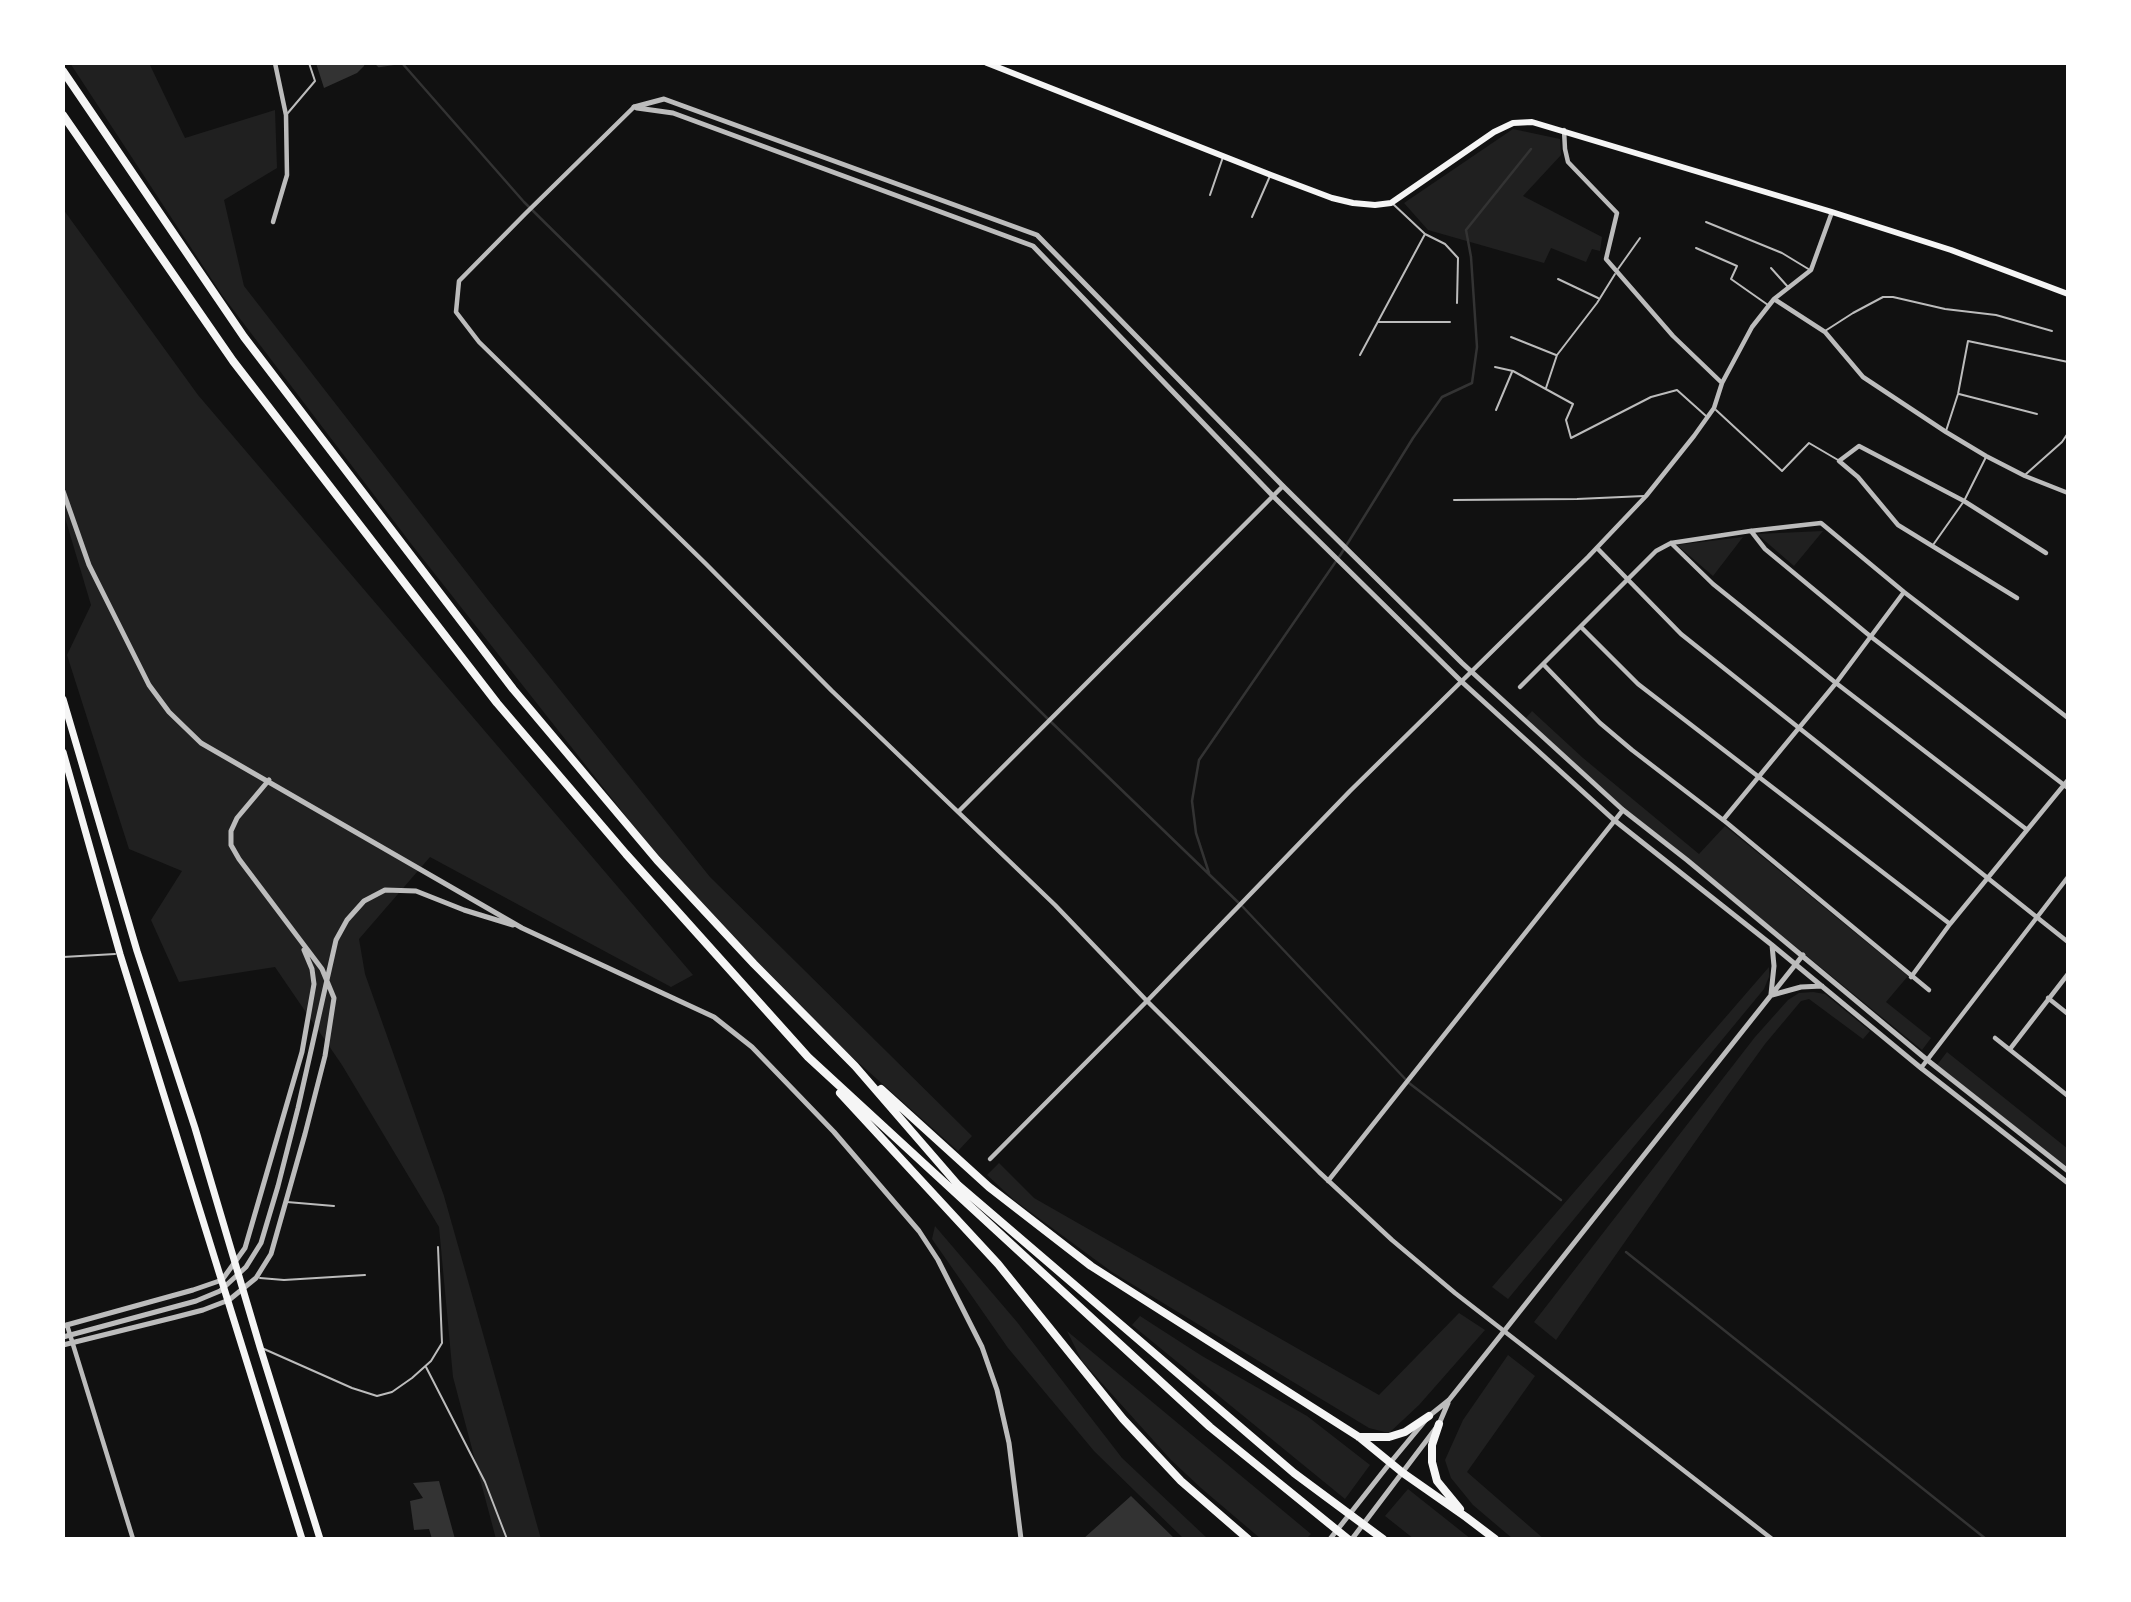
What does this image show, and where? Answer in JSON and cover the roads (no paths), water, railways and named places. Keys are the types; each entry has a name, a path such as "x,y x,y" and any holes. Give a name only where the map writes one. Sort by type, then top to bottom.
{"highway":[{"path":"63,71 244,337 513,689 657,860 754,964 855,1066 989,1187 1091,1266 1359,1437 1403,1474 1494,1539"},
{"path":"63,115 233,361 497,703 626,855 901,1161 999,1264 1123,1419 1181,1481 1247,1538"},
{"path":"808,1057 1210,1427 1350,1539"},
{"path":"855,1066 958,1185 1294,1474 1383,1539"},
{"path":"1359,1437 1397,1435 1429,1416"},
{"path":"1439,1424 1432,1446 1432,1462 1437,1481 1466,1517"}],"main road":[{"path":"987,63 1271,175 1353,204 1391,203 1494,132 1513,122 1532,122 1832,212 1951,250 2068,293"},
{"path":"63,699 71,760 120,954 302,1539"},
{"path":"63,752 71,760 195,1128 320,1539"}],"street":[{"path":"273,222 287,174 286,115 275,63"},
{"path":"1772,1539 1455,1293 1328,1181 1147,1001 1055,905 842,700 480,342 456,312 459,281 634,107 664,99 1037,235 1283,486 1472,673 1623,810 1926,1059 2068,1171"},
{"path":"634,107 673,113 1034,246 1273,496 1462,682 1614,820 2068,1183"},
{"path":"1564,130 1569,162 1617,213 1606,259 1673,336 1722,383"},
{"path":"990,1159 1147,1001 1250,892 1597,548 1646,496 1714,408 1722,383 1752,327 1774,299 1811,270 1832,212"},
{"path":"1774,299 1825,332 1863,377 1946,432 2025,476 2068,493"},
{"path":"2017,598 1898,525 1858,477 1839,461 1859,446 1964,501 2046,553"},
{"path":"958,812 1283,486"},
{"path":"63,491 89,565 149,685 169,712 201,743 522,928 714,1017 752,1047 834,1132 919,1231 961,1301 982,1347 997,1390 1009,1443 1021,1539"},
{"path":"1520,687 1656,551 1671,543 1821,523 1904,593 2068,718"},
{"path":"1750,531 1765,550 1870,636 2067,784 1950,924 1912,977"},
{"path":"1671,543 1713,584 2026,830"},
{"path":"1597,548 1681,635 2068,942"},
{"path":"1723,820 1800,728 1904,593"},
{"path":"1581,626 1638,684 1950,924"},
{"path":"1544,665 1600,723 1632,751 1723,820 1929,990"},
{"path":"63,1345 203,1310 229,1300 256,1278 271,1254 325,1056 334,998 323,969 231,845 231,831 237,818 269,780"},
{"path":"1328,1181 1623,810"},
{"path":"1921,1068 2068,877"},
{"path":"63,1337 196,1301 220,1291 246,1267 261,1243 278,1186 336,940 347,920 364,901 385,890 416,891 464,910 522,928"},
{"path":"133,1539 65,1326 222,1280 245,1248 302,1052 314,984 312,969 302,944"},
{"path":"1772,945 1772,996"},
{"path":"1330,1539 1429,1416 1449,1400 1802,955"},
{"path":"2010,1049 2068,974"},
{"path":"1772,996 1801,987 1822,986"},
{"path":"2048,998 2068,1014"},
{"path":"1995,1038 2068,1096"},
{"path":"1350,1539 1403,1474 1439,1424 1449,1400"}],"lane":[{"path":"286,115 315,80 309,63"},
{"path":"1210,195 1223,156"},
{"path":"1252,216 1271,175"},
{"path":"1391,203 1426,234 1445,244 1458,258 1457,303"},
{"path":"1706,222 1782,254 1811,270"},
{"path":"1360,355 1426,234"},
{"path":"1546,389 1557,355 1640,239"},
{"path":"1696,248 1737,266 1731,279 1769,305"},
{"path":"1770,268 1788,288"},
{"path":"1558,279 1599,298"},
{"path":"1825,332 1883,297 1996,315 2052,331"},
{"path":"1378,322 1450,322"},
{"path":"1511,337 1557,355"},
{"path":"1946,432 1958,394 1968,341 2068,362"},
{"path":"1495,367 1513,372 1573,404 1566,420 1571,438 1651,397 1677,390 1707,417"},
{"path":"1496,410 1513,372"},
{"path":"1958,394 2037,414"},
{"path":"1714,408 1782,471 1809,443 1839,461"},
{"path":"2025,476 2062,442 2068,433"},
{"path":"1933,546 1964,501 1986,456"},
{"path":"1454,500 1646,496"},
{"path":"63,957 137,951"},
{"path":"286,1202 334,1206"},
{"path":"260,1347 352,1388 377,1396 392,1392 431,1361 442,1343 438,1247"},
{"path":"256,1278 284,1280 365,1276"},
{"path":"425,1366 485,1482 507,1539"}],"waterway":[{"path":"376,63 379,66 399,63"},
{"path":"402,63 524,202 1048,719 1242,906 1409,1083 1561,1200"},
{"path":"1209,873 1196,833 1192,801 1199,760 1341,554 1413,438 1442,397 1472,383 1477,347 1471,257 1466,230 1531,149"},
{"path":"1626,1252 1986,1539"}]}
